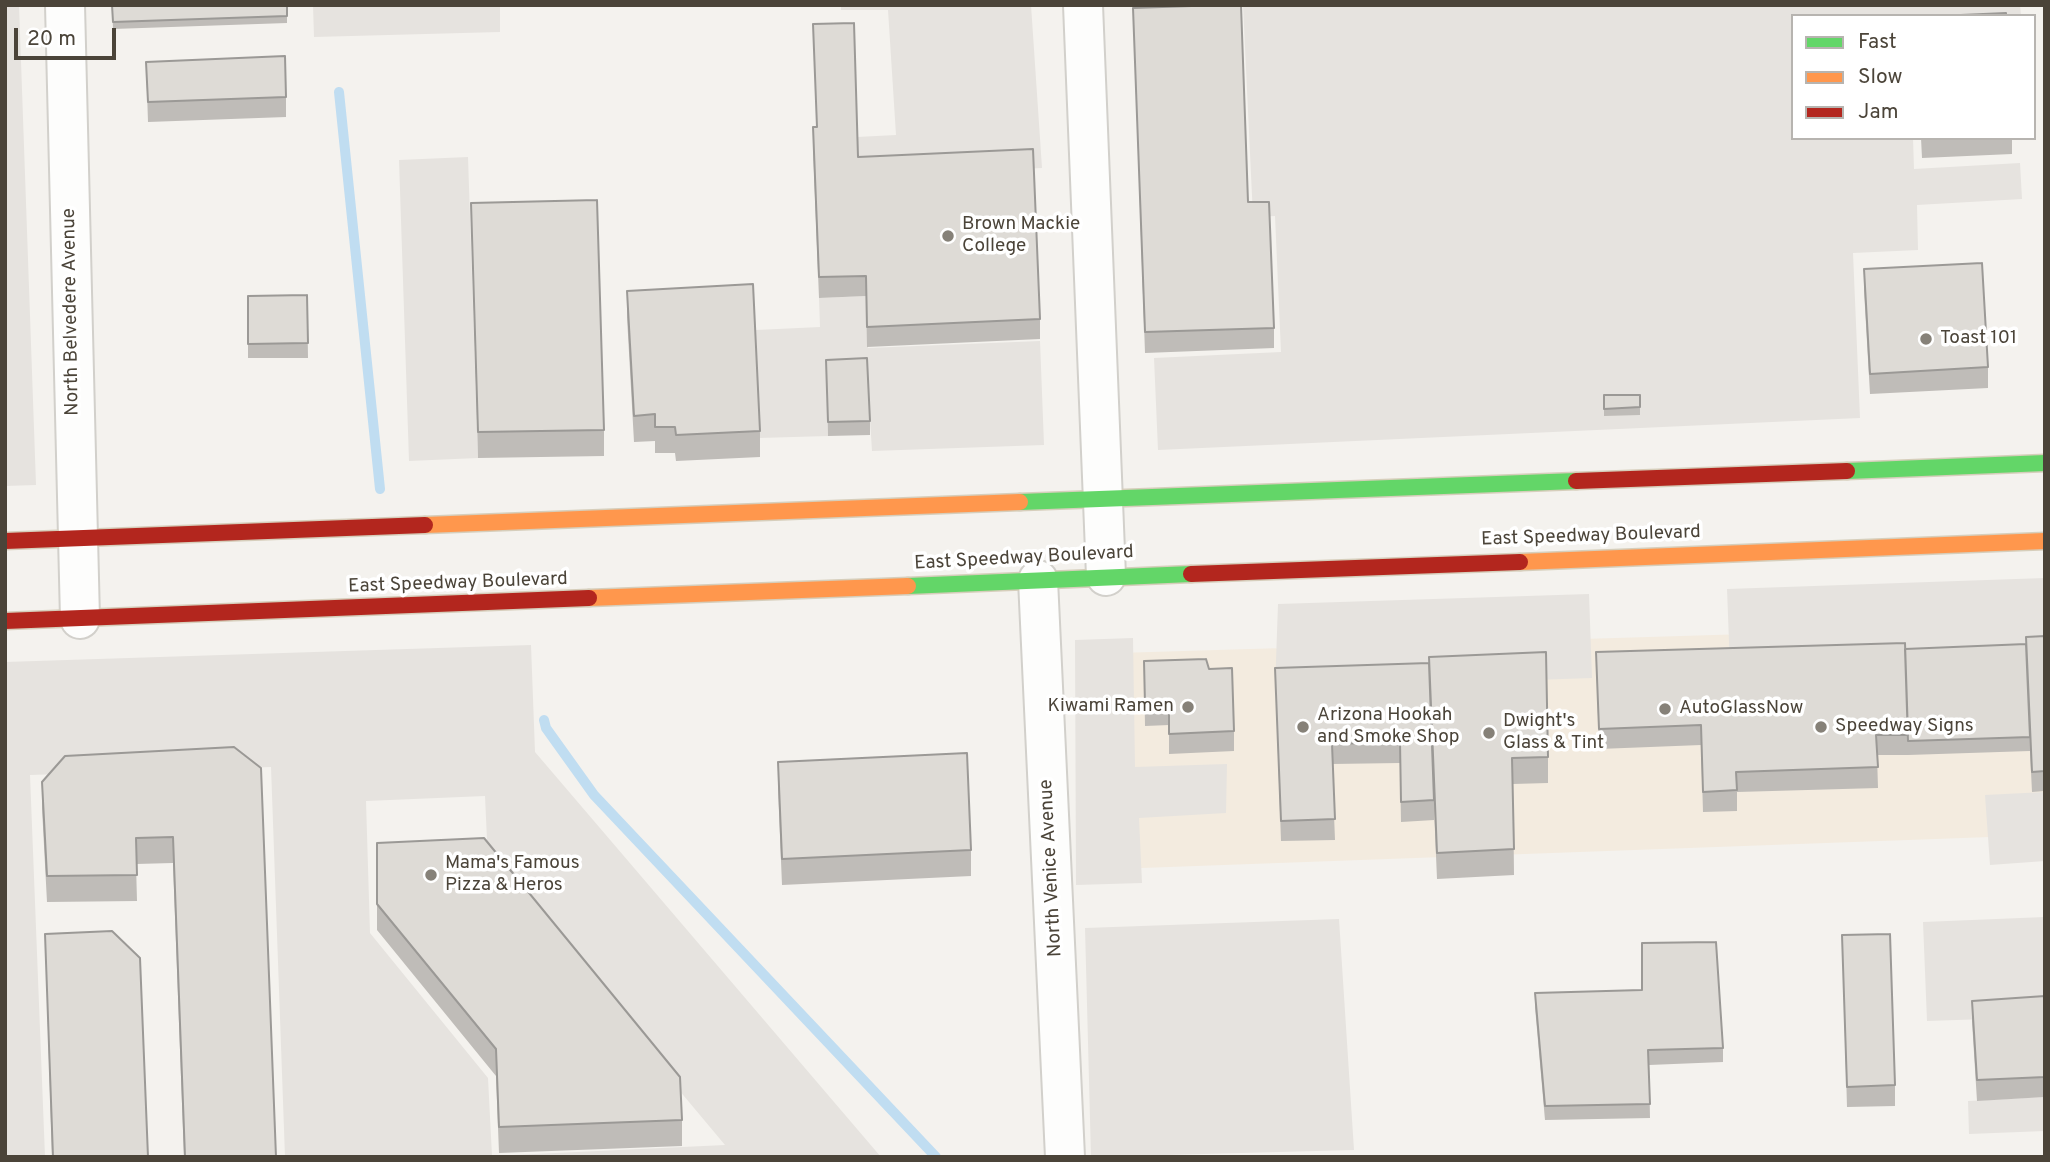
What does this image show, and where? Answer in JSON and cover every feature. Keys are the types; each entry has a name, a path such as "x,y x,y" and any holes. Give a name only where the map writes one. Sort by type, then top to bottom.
{"main road":[{"path":"5,541 2045,463"},
{"name":"East Speedway Boulevard","path":"5,621 2045,541"}],"street":[{"name":"North Belvedere Avenue","path":"65,5 80,619"},
{"path":"1083,5 1106,576"},
{"name":"North Venice Avenue","path":"1038,580 1065,1157"}],"shaded area":[{"path":"5,5 19,5 36,485 5,486"},
{"path":"313,5 500,5 500,32 314,37"},
{"path":"841,5 1031,5 1042,168 858,177 857,137 896,135 888,10 841,10"},
{"path":"1243,5 2020,5 2021,14 1791,14 1791,140 1913,140 1914,169 2020,163 2022,199 1917,205 1918,250 1853,253 1860,418 1158,450 1154,358 1281,352 1275,216 1253,217"},
{"path":"468,157 478,458 409,461 399,160"},
{"path":"866,296 868,348 1040,341 1044,445 872,451 867,372 826,374 828,436 759,438 756,330 820,327 819,298"},
{"path":"2045,578 2045,658 1730,668 1727,589"},
{"path":"1589,594 1592,678 1275,689 1278,604"},
{"path":"2045,625 2045,835 1087,870 1085,654"},
{"path":"1133,638 1135,767 1227,764 1226,813 1139,818 1142,883 1076,885 1075,640"},
{"path":"531,645 535,752 881,1157 285,1157 271,767 30,775 45,1157 5,1157 5,662","holes":["485,796 488,862 725,1145 492,1156 488,1078 370,933 366,801"]},
{"path":"2045,792 2045,861 1990,865 1985,795"},
{"path":"2045,917 2045,1017 1927,1021 1923,922"},
{"path":"1339,919 1354,1150 1091,1157 1085,928"},
{"path":"2045,1097 2045,1131 1969,1134 1968,1101"}],"building":[{"path":"112,5 287,5 287,16 113,22"},
{"path":"1241,5 1248,202 1269,202 1274,328 1145,332 1133,8"},
{"name":"Brown Mackie College","path":"854,23 858,157 1033,149 1040,319 867,327 866,276 819,277 813,127 817,127 813,24"},
{"path":"285,56 286,97 148,102 146,62"},
{"path":"597,200 604,430 478,432 471,203"},
{"name":"Toast 101","path":"1982,263 1988,367 1870,374 1864,269"},
{"path":"753,284 760,431 676,435 675,427 655,427 655,414 634,416 627,291"},
{"path":"307,295 308,343 248,344 248,296"},
{"path":"867,358 870,421 828,422 826,360"},
{"path":"1604,395 1640,395 1640,407 1604,409"},
{"path":"2045,636 2045,771 2032,772 2026,637"},
{"path":"1905,643 1908,735 1876,735 1878,767 1736,772 1737,790 1703,792 1701,725 1599,729 1596,652"},
{"path":"2026,644 2030,737 1908,741 1905,649"},
{"name":"Dwight's Glass & Tint","path":"1546,652 1548,757 1512,758 1514,849 1437,853 1429,657"},
{"name":"Kiwami Ramen","path":"1206,659 1209,669 1232,668 1234,731 1169,734 1169,704 1145,705 1144,661"},
{"path":"1429,663 1434,800 1401,802 1400,742 1332,744 1335,819 1281,821 1275,668"},
{"path":"234,747 261,768 276,1157 185,1157 173,837 136,838 137,875 47,876 42,782 65,756"},
{"path":"967,753 971,850 782,859 778,762"},
{"path":"484,838 680,1077 682,1120 499,1127 496,1049 377,904 377,843"},
{"path":"112,931 140,958 148,1157 53,1157 45,934"},
{"path":"1890,934 1895,1085 1847,1087 1842,935"},
{"path":"1716,942 1723,1048 1648,1050 1650,1104 1545,1106 1535,993 1642,990 1642,943"},
{"path":"2045,996 2045,1077 1977,1080 1972,1001"}],"waterway":[{"path":"339,92 380,489"},
{"path":"544,720 546,728 594,795 936,1157"}],"traffic: fast":[{"path":"1847,471 2045,463"},
{"path":"1020,502 1576,481"},
{"path":"908,586 1191,574"}],"traffic: slow":[{"path":"425,525 1020,502"},
{"path":"1520,562 2045,541"},
{"path":"589,598 908,586"}],"traffic: jam":[{"path":"1576,481 1847,471"},
{"path":"5,541 425,525"},
{"path":"1191,574 1520,562"},
{"path":"5,621 589,598"}],"place":[{"name":"Brown Mackie College","path":"948,236"},
{"name":"Toast 101","path":"1926,339"},
{"name":"Kiwami Ramen","path":"1188,707"},
{"name":"AutoGlassNow","path":"1665,709"},
{"name":"Arizona Hookah and Smoke Shop","path":"1303,727"},
{"name":"Speedway Signs","path":"1821,727"},
{"name":"Dwight's Glass & Tint","path":"1489,733"},
{"name":"Mama's Famous Pizza & Heros","path":"431,875"}]}
